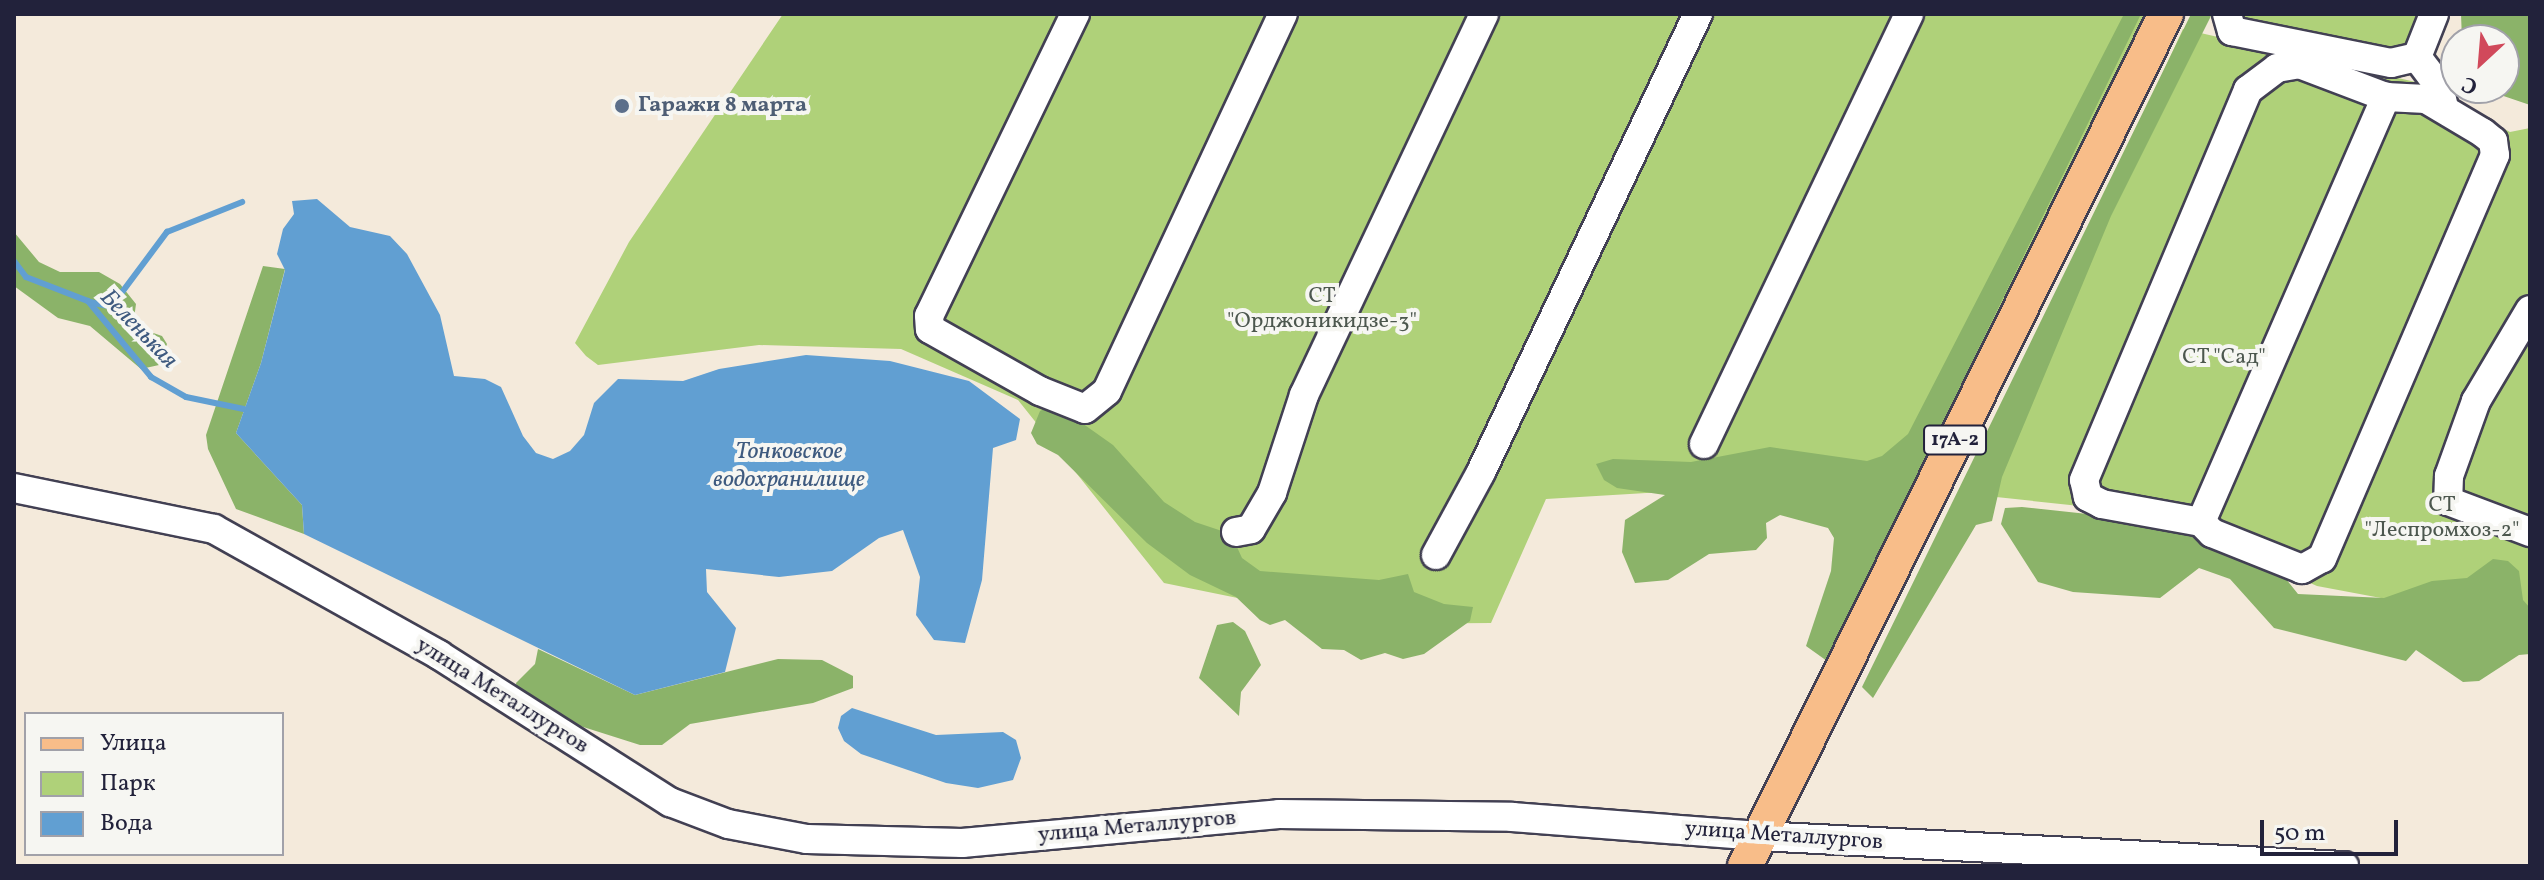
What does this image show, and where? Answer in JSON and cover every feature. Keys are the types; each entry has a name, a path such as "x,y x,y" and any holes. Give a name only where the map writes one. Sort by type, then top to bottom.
{"main road":[{"name":"17А-2","path":"1752,851 2166,14"}],"street":[{"path":"1075,14 929,316 930,329 1040,391 1085,409 1107,391 1283,14"},
{"path":"1236,532 1251,529 1272,493 1304,395 1484,14"},
{"path":"1436,555 1481,472 1698,14"},
{"path":"1704,444 1909,14"},
{"path":"2227,14 2232,31 2275,36 2345,57 2391,63 2417,57"},
{"path":"2417,57 2434,14"},
{"path":"2417,57 2439,86 2444,108"},
{"path":"2299,64 2386,97 2426,99 2444,108 2493,141 2495,155 2322,558 2302,569 2212,533 2201,522 2102,504 2088,497 2084,480 2248,90 2277,68 2299,64"},
{"path":"2201,522 2386,97"},
{"path":"2530,310 2476,401 2449,476 2448,501 2530,532"},
{"name":"улица Металлургов","path":"14,488 214,529 439,655 670,802 728,824 807,839 962,843 1279,814 1512,817 1752,851 2344,866"}],"green space":[{"name":"СТ \"Орджоникидзе-3\"","path":"783,14 2150,14 1943,440 1862,480 1546,499 1491,623 1365,624 1164,583 1018,400 901,349 759,345 598,365 586,356 575,343 629,242"},
{"path":"2124,14 2141,14 1827,661 1806,646 1831,571 1834,538 1828,528 1780,515 1766,523 1767,538 1756,550 1709,554 1668,580 1635,583 1622,552 1625,520 1665,495 1617,488 1604,480 1596,464 1613,459 1691,462 1770,447 1867,461 1882,456 1908,434"},
{"path":"2191,14 2212,14 2111,216 2002,477 1992,521 1976,525 1873,698 1862,687"},
{"path":"2237,14 2426,14 2412,49 2393,56 2238,24"},
{"path":"2461,14 2530,14 2530,105 2520,102 2520,24 2461,24"},
{"name":"СТ \"Сад\"","path":"2183,29 2420,83 2440,94 2440,104 2459,104 2510,132 2530,128 2530,626 2317,586 2194,531 2089,507 1968,494"},
{"path":"14,232 39,262 60,272 99,272 120,284 136,304 133,326 162,336 167,344 159,365 141,369 90,326 58,318 14,286"},
{"path":"263,266 285,269 261,363 236,433 302,505 304,534 236,509 208,449 206,435"},
{"path":"1055,404 1113,445 1164,502 1195,522 1231,534 1242,558 1260,571 1379,580 1408,574 1414,592 1444,604 1473,607 1470,621 1424,654 1403,659 1385,653 1361,660 1344,650 1322,649 1285,620 1270,625 1260,620 1236,597 1190,575 1147,543 1058,455 1037,444 1031,433 1040,411"},
{"path":"2005,508 2106,516 2183,533 2259,564 2286,579 2298,594 2384,598 2432,581 2467,578 2493,559 2508,561 2519,571 2523,600 2530,608 2530,654 2519,655 2479,681 2463,682 2416,650 2406,661 2274,628 2230,579 2199,568 2160,598 2073,592 2038,582 2001,524"},
{"path":"1233,622 1245,631 1261,665 1241,692 1239,716 1199,678 1217,625"},
{"path":"538,649 635,695 778,659 822,660 853,676 853,688 813,703 690,724 662,745 640,745 577,725 518,695 516,683 535,664"}],"water":[{"name":"Тонковское водохранилище","path":"317,199 350,227 390,236 407,254 440,315 454,376 485,379 501,387 523,436 536,453 553,459 570,451 584,435 594,403 618,379 683,381 719,369 806,355 890,361 969,381 1020,419 1016,440 993,448 982,580 965,643 934,640 916,615 920,577 903,530 879,538 832,571 779,577 706,569 707,592 736,628 725,672 635,695 304,534 302,505 236,433 261,363 285,270 277,254 283,229 294,214 292,201"},
{"path":"852,708 936,735 1003,732 1016,740 1021,758 1013,780 978,788 946,783 861,754 844,741 838,728 841,716"}],"waterway":[{"path":"90,302 111,307 167,232 242,202"},
{"name":"Беленькая","path":"14,261 26,277 88,301 151,377 186,397 244,409"}],"place":[{"name":"Гаражи 8 марта","path":"622,106"}],"park label":[{"name":"СТ \"Леспромхоз-2\"","path":"2442,518"}]}
